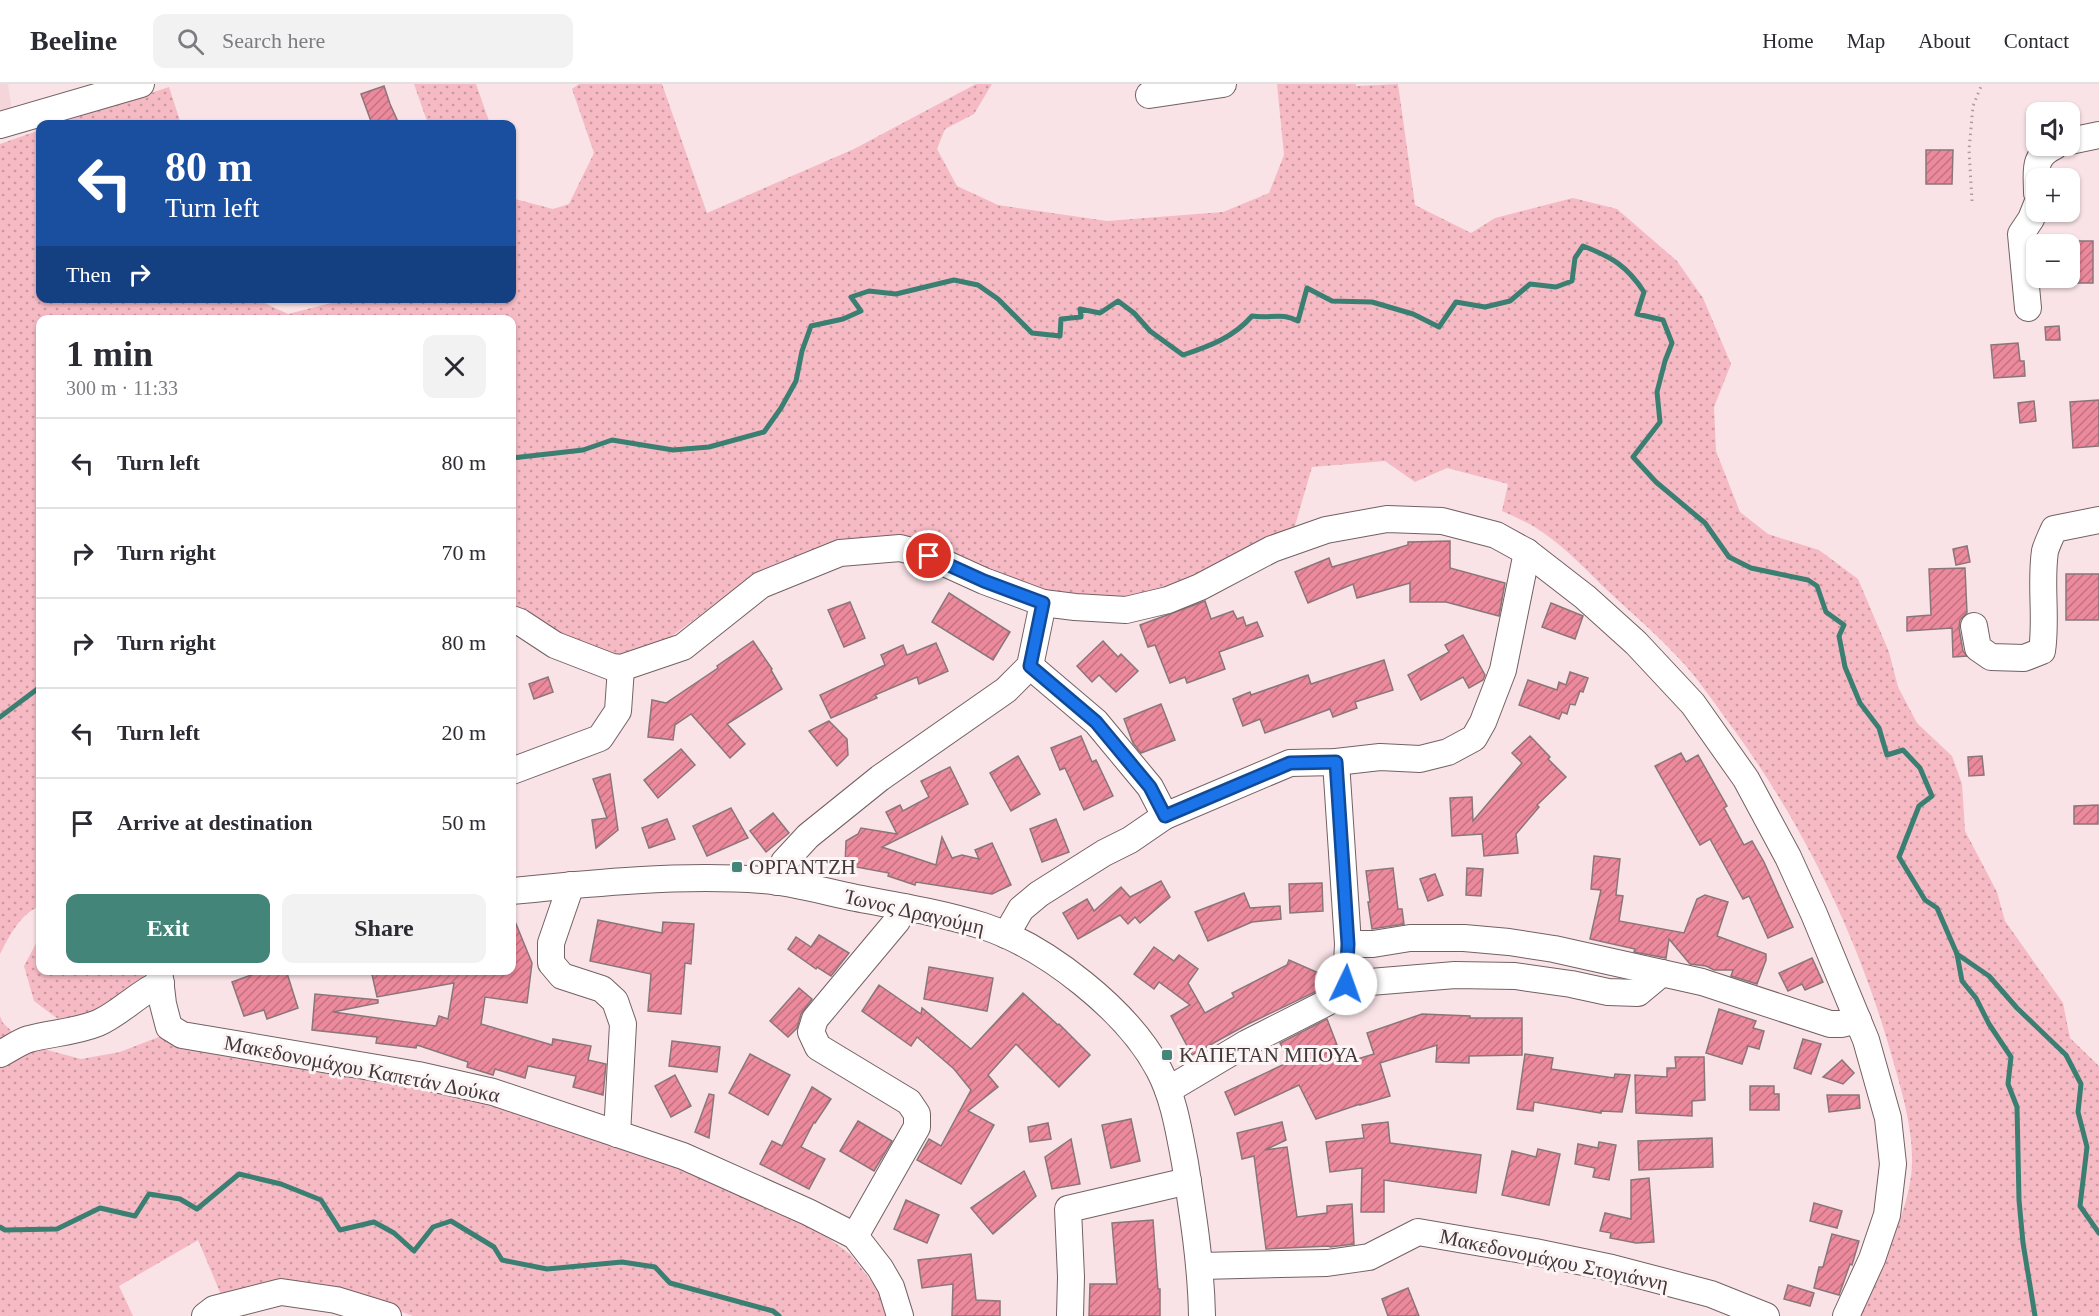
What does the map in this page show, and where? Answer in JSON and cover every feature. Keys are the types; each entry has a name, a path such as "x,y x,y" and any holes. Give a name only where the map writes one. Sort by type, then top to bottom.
{"street":[{"path":"0,125 141,84"},
{"path":"1149,95 1224,84"},
{"path":"2080,139 2099,135"},
{"path":"2028,308 2021,234 2029,222"},
{"path":"516,620 555,645 612,667 621,668 683,647 761,585 840,553 900,548 929,556 984,581 1043,603 1126,610 1168,600 1200,587 1272,549 1326,530 1387,519 1442,521 1496,535 1527,552 1585,597 1636,643 1700,714 1746,779 1814,914 1866,1040 1888,1118 1893,1164 1887,1215 1872,1259 1846,1316"},
{"path":"1974,626 1978,648 1991,657 2024,658 2042,651 2045,549 2054,529 2099,520"},
{"path":"1006,935 1021,909 1039,894 1104,853 1130,840 1165,816 1290,763 1336,762 1380,756 1420,759 1448,752 1474,738 1483,722 1503,670 1527,552"},
{"path":"777,882 784,862 808,836 880,778 1006,690 1030,666 1043,603"},
{"path":"1030,666 1096,722 1150,787 1165,816"},
{"path":"516,770 600,738 618,711 621,668"},
{"path":"1336,762 1348,944 1346,984"},
{"name":"Ίωνος Δραγούμη","path":"516,891 571,885 712,878 777,882 954,918 1006,935 1054,964 1115,1012 1150,1055 1168,1090 1174,1108 1188,1181 1200,1266 1202,1316"},
{"path":"571,885 551,943 551,963 562,976 602,989 615,1001 623,1024 617,1134"},
{"path":"855,1236 917,1127 916,1114 909,1102 818,1047 812,1032 815,1019 897,921 903,907"},
{"path":"1348,944 1373,944 1410,938 1485,940 1554,950 1713,985 1830,1024 1858,1020"},
{"path":"1168,1090 1247,1043 1326,1003 1346,984 1455,975 1515,976 1608,992 1638,993 1662,973"},
{"path":"0,1054 29,1039 73,1031 96,1023 117,1012 160,977"},
{"name":"Μακεδονομάχου Καπετάν Δούκα","path":"160,977 169,1027 182,1035 418,1075 493,1092 683,1156 808,1212 855,1236 880,1268 891,1287 900,1316"},
{"path":"1070,1316 1068,1209 1188,1181"},
{"name":"Μακεδονομάχου Στογιάννη","path":"1200,1266 1327,1263 1369,1257 1418,1232 1612,1268 1711,1294 1766,1316"},
{"path":"205,1316 214,1309 281,1292 334,1308 388,1316"}],"path":[{"path":"1972,201 1969,150 1973,106 1982,84"}],"shaded area":[{"path":"0,84 8,84 12,111 0,114"},
{"path":"414,84 476,84 489,120 427,120"},
{"path":"579,84 662,84 707,213 854,149 976,84 992,84 974,114 945,129 937,149 957,186 998,205 1107,221 1223,212 1269,193 1284,155 1277,84 1356,84 1356,86 1398,84 1415,205 1471,233 1495,218 1573,198 1617,209 1677,261 1703,298 1731,364 1714,407 1716,451 1740,512 1768,534 1819,550 1858,579 1889,652 1898,687 1917,723 1952,756 1962,784 1965,831 1997,892 2005,921 2063,1003 2070,1038 2099,1066 2099,1316 1856,1316 1883,1261 1906,1201 1912,1149 1902,1092 1876,1006 1843,919 1823,877 1778,796 1691,671 1562,547 1535,527 1502,511 1508,484 1447,468 1415,482 1385,461 1312,467 1294,529 1213,570 1130,600 1033,593 932,544 864,537 805,554 753,576 653,650 613,656 580,647 516,611 516,315 36,315 36,908 21,920 0,954 0,144 36,131 36,303 265,303 288,314 331,303 516,303 516,199 553,209 569,204 594,153 572,89"},
{"path":"169,87 180,120 69,120"},
{"path":"36,944 36,975 144,975 144,977 119,1001 90,1014 58,1019 34,1001 24,966"},
{"path":"0,1016 3,1023 25,1044 81,1059 120,1052 174,1031 414,1079 627,1142 815,1228 851,1255 884,1298 892,1316 413,1316 380,1304 222,1297 198,1240 119,1286 133,1316 0,1316"}],"building":[{"path":"384,86 397,120 371,120 361,94"},
{"path":"1926,150 1953,150 1952,184 1926,184"},
{"path":"2080,241 2093,241 2093,283 2080,283"},
{"path":"2059,326 2060,340 2046,340 2045,327"},
{"path":"2018,343 2020,361 2024,361 2025,376 1994,378 1991,345"},
{"path":"2099,400 2099,446 2073,448 2070,402"},
{"path":"2034,401 2036,421 2020,423 2018,403"},
{"path":"1450,541 1450,568 1505,583 1499,616 1446,602 1410,602 1410,583 1357,598 1353,584 1308,603 1295,572 1329,558 1332,567 1408,545 1408,542"},
{"path":"1967,546 1970,562 1956,565 1953,549"},
{"path":"1965,568 1967,613 1960,620 1959,628 1963,651 1967,656 1953,657 1952,628 1907,631 1907,617 1931,615 1929,569"},
{"path":"2066,574 2099,574 2099,620 2066,620"},
{"path":"949,593 1010,632 993,660 932,622"},
{"path":"1205,601 1211,619 1233,611 1237,619 1243,617 1246,626 1257,622 1263,636 1219,652 1225,669 1187,683 1185,677 1170,683 1155,645 1148,647 1140,625"},
{"path":"850,602 865,638 844,647 828,610"},
{"path":"1551,603 1583,616 1575,639 1542,627"},
{"path":"1463,635 1485,675 1483,680 1469,688 1463,677 1421,700 1408,675 1449,652 1445,645"},
{"path":"753,641 782,689 727,724 745,744 730,758 691,714 675,725 673,740 648,737 652,700 666,703"},
{"path":"1103,641 1118,657 1121,654 1138,671 1116,692 1099,675 1092,682 1077,666"},
{"path":"936,643 948,671 919,684 917,677 875,695 877,698 831,718 820,695 885,665 881,655 903,645 907,655"},
{"path":"1384,660 1393,690 1355,702 1357,708 1333,717 1330,709 1265,733 1260,719 1243,726 1233,699 1308,675 1311,684"},
{"path":"1570,672 1588,678 1583,692 1580,691 1575,705 1570,704 1567,714 1562,712 1559,719 1519,705 1528,680 1557,690 1559,682 1566,685"},
{"path":"548,677 553,692 534,699 529,684"},
{"path":"1161,704 1175,740 1141,753 1133,743 1124,719"},
{"path":"829,721 847,739 848,755 837,766 809,731"},
{"path":"1081,736 1092,762 1096,760 1113,796 1084,810 1065,768 1060,770 1051,748"},
{"path":"1530,736 1566,777 1537,805 1539,807 1516,834 1518,853 1484,856 1482,834 1452,836 1450,798 1472,797 1473,821 1522,763 1512,753"},
{"path":"681,749 695,765 658,798 644,780"},
{"path":"1681,753 1686,762 1698,755 1727,806 1724,808 1744,845 1752,841 1764,862 1793,927 1768,938 1749,896 1743,899 1710,839 1700,845 1655,766"},
{"path":"1018,756 1040,794 1011,811 990,773"},
{"path":"1982,756 1984,775 1969,776 1968,757"},
{"path":"950,767 968,804 882,847 936,865 942,837 952,858 962,855 979,859 975,850 992,843 1011,885 992,894 916,882 915,885 888,876 889,873 845,865 846,841 858,834 861,828 897,834 886,812 900,805 903,811 929,797 921,781"},
{"path":"610,774 618,830 596,848 592,820 607,818 593,779"},
{"path":"2098,805 2098,824 2074,824 2074,806"},
{"path":"731,808 748,838 707,856 693,826"},
{"path":"773,813 789,833 766,852 750,831"},
{"path":"667,819 675,839 649,848 642,828"},
{"path":"1056,819 1069,852 1042,862 1030,829"},
{"path":"1594,856 1620,859 1616,895 1623,896 1619,921 1684,933 1697,899 1705,895 1728,902 1717,936 1766,954 1757,984 1731,976 1733,970 1714,970 1706,966 1690,964 1669,939 1666,958 1634,952 1635,949 1590,939 1601,890 1591,889"},
{"path":"1393,868 1398,909 1402,909 1404,924 1372,929 1366,871"},
{"path":"1467,868 1483,869 1481,896 1466,895"},
{"path":"1435,874 1443,895 1428,901 1420,879"},
{"path":"1161,881 1170,897 1140,923 1135,917 1128,924 1120,915 1078,939 1063,913 1087,899 1094,911 1121,887 1130,897"},
{"path":"1322,883 1323,911 1290,913 1289,884"},
{"path":"1244,893 1250,908 1280,906 1281,919 1252,922 1208,941 1195,912"},
{"path":"598,920 662,933 663,922 694,924 691,964 685,963 681,1014 648,1011 651,974 590,961"},
{"path":"516,924 532,963 527,1003 485,997 481,1024 552,1045 553,1039 591,1046 588,1060 606,1064 603,1095 573,1087 576,1076 528,1066 525,1078 495,1069 493,1075 467,1067 468,1062 417,1045 416,1048 376,1043 377,1037 312,1030 315,994 378,1000 378,1003 333,1012 436,1026 439,1016 448,1019 454,983 377,997 372,975 516,975"},
{"path":"819,935 849,953 831,976 817,967 816,969 788,949 796,937 811,947"},
{"path":"1154,947 1174,961 1179,955 1198,969 1188,983 1205,1013 1234,997 1232,993 1287,965 1289,960 1330,978 1317,991 1248,1024 1192,1055 1171,1016 1190,1005 1159,982 1154,989 1134,974"},
{"path":"1812,958 1823,982 1805,990 1802,984 1788,991 1779,973"},
{"path":"929,967 993,978 987,1011 924,999"},
{"path":"251,975 288,975 298,1008 267,1019 264,1010 244,1016 232,982"},
{"path":"879,985 921,1014 922,1008 971,1049 1023,993 1090,1055 1059,1087 1016,1044 988,1075 998,1087 968,1111 994,1125 961,1184 917,1160 929,1139 941,1146 971,1090 954,1069 917,1037 911,1046 862,1011"},
{"path":"799,988 812,999 801,1014 797,1028 788,1037 770,1021"},
{"path":"1719,1009 1756,1021 1753,1028 1764,1031 1759,1049 1748,1046 1742,1064 1706,1053"},
{"path":"1422,1014 1470,1016 1470,1018 1522,1018 1522,1055 1469,1056 1469,1063 1436,1062 1437,1045 1380,1063 1390,1096 1316,1119 1299,1085 1235,1115 1225,1092 1289,1062 1280,1043 1327,1019 1344,1063 1374,1054 1367,1033"},
{"path":"1803,1039 1821,1044 1811,1074 1794,1068"},
{"path":"672,1041 720,1047 717,1072 669,1066"},
{"path":"750,1054 790,1075 768,1115 729,1093"},
{"path":"1525,1054 1553,1058 1551,1069 1614,1078 1615,1074 1630,1075 1622,1112 1601,1111 1601,1113 1534,1102 1533,1111 1517,1109"},
{"path":"1675,1057 1704,1057 1705,1100 1692,1101 1692,1116 1636,1113 1635,1075 1667,1077 1667,1068 1676,1068"},
{"path":"1842,1060 1854,1073 1843,1084 1823,1077"},
{"path":"675,1075 691,1106 671,1117 655,1086"},
{"path":"1750,1086 1774,1086 1774,1094 1779,1094 1779,1110 1750,1110"},
{"path":"812,1087 831,1099 814,1122 801,1147 825,1159 809,1189 760,1164 772,1141 782,1146"},
{"path":"709,1094 714,1095 709,1138 695,1132"},
{"path":"1827,1095 1859,1095 1860,1108 1829,1112"},
{"path":"1131,1119 1140,1161 1111,1168 1102,1125"},
{"path":"858,1121 892,1141 874,1171 840,1151"},
{"path":"1282,1122 1286,1140 1265,1150 1287,1147 1297,1217 1327,1213 1327,1206 1352,1204 1354,1244 1266,1249 1254,1156 1242,1159 1237,1133"},
{"path":"1388,1122 1390,1143 1481,1155 1476,1193 1384,1180 1384,1212 1361,1212 1362,1168 1330,1172 1326,1142 1364,1138 1362,1125"},
{"path":"1048,1123 1051,1139 1030,1142 1028,1127"},
{"path":"1712,1138 1713,1167 1639,1170 1638,1141"},
{"path":"1071,1139 1080,1184 1052,1189 1045,1157"},
{"path":"1599,1142 1616,1145 1609,1180 1593,1177 1595,1168 1575,1164 1578,1144 1598,1148"},
{"path":"1538,1149 1560,1154 1549,1205 1502,1195 1512,1151 1536,1157"},
{"path":"1024,1171 1036,1196 993,1234 971,1208"},
{"path":"1649,1178 1654,1242 1636,1243 1610,1238 1611,1233 1600,1231 1605,1213 1631,1219 1631,1180"},
{"path":"906,1200 939,1215 927,1243 894,1229"},
{"path":"1814,1203 1842,1211 1837,1228 1810,1221"},
{"path":"1153,1220 1158,1289 1160,1289 1160,1316 1089,1316 1090,1284 1117,1284 1112,1223"},
{"path":"1832,1234 1859,1241 1839,1295 1814,1288 1819,1267 1823,1267"},
{"path":"971,1254 976,1300 1000,1301 1000,1316 952,1316 953,1284 922,1288 918,1260"},
{"path":"1788,1285 1814,1293 1810,1306 1784,1299"},
{"path":"1408,1288 1419,1316 1388,1316 1382,1299"}],"waterway":[{"path":"516,458 583,450 612,440 673,450 709,447 764,432 796,381 802,351 811,326 843,319 861,311 851,297 869,291 896,294 954,280 978,285 998,299 1032,333 1060,336 1061,319 1081,317 1080,309 1100,313 1118,301 1134,313 1150,331 1183,355 1229,335 1252,316 1281,316 1298,321 1307,288 1332,301 1372,302 1413,314 1439,327 1456,302 1485,307 1510,301 1530,284 1556,287 1572,281 1575,258 1583,246 1602,254 1618,263 1638,283 1644,292 1637,314 1663,320 1672,343 1657,392 1660,422 1633,457 1656,482 1705,523 1729,557 1751,568 1808,580 1817,586 1826,612 1844,625 1839,636 1845,667 1860,703 1879,728 1887,755 1903,750 1920,768 1932,796 1919,806 1899,857 1925,900 1937,908 1957,954 1989,976 2017,1008 2066,1055 2081,1084 2078,1112 2087,1147 2080,1206 2099,1233"},
{"path":"0,717 36,690"},
{"path":"1957,954 1962,981 1976,998 1989,1024 2011,1057 2008,1084 2017,1107 2019,1200 2023,1243 2035,1316"},
{"path":"0,1227 5,1230 57,1229 100,1208 135,1216 149,1194 180,1199 197,1209 239,1174 281,1184 321,1200 340,1230 374,1222 394,1233 414,1251 433,1227 451,1221 494,1247 502,1260 547,1269 622,1262 655,1267 670,1283 773,1311 779,1316"}],"place":[{"name":"ΟΡΓΑΝΤΖΗ","path":"737,867"},
{"name":"ΚΑΠΕΤΑΝ ΜΠΟΥΑ","path":"1167,1055"}],"route":[{"path":"929,556 984,581 1043,603 1030,666 1096,722 1150,787 1165,816 1290,763 1336,762 1348,944 1346,984"}]}
